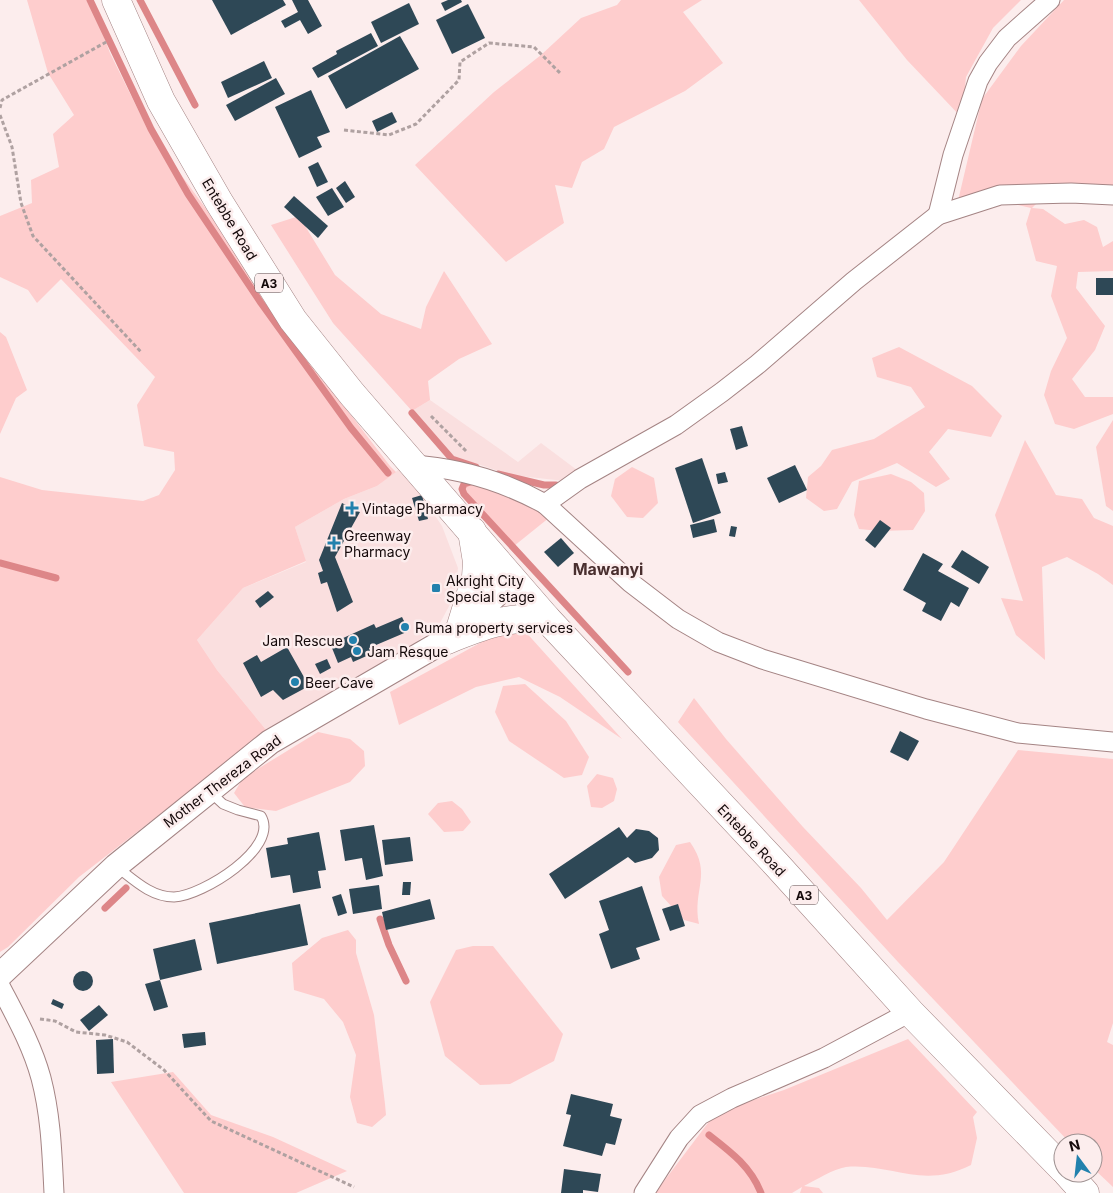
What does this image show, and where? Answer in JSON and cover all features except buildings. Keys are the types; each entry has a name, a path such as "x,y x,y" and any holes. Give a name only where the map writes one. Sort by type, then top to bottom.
{"main road":[{"name":"Entebbe Road","path":"116,0 161,101 252,257 293,320 412,465 472,531"},
{"name":"A3","path":"472,531 546,618"},
{"path":"451,636 476,577 477,562 472,531"},
{"path":"451,636 493,622 517,618 546,618"},
{"name":"Entebbe Road","path":"546,618 777,865 910,1012 1053,1159"},
{"path":"1076,1183 1085,1193"}],"street":[{"path":"938,215 953,155 978,80 1007,38 1050,0"},
{"path":"545,504 580,479 676,425 722,392 758,364 854,281 938,215 1000,195 1070,193 1113,195"},
{"path":"412,465 438,467 480,475 517,488 545,504 632,583 678,619 718,642 762,659 926,709 1018,733 1113,742"},
{"name":"Mother Thereza Road","path":"0,975 116,866 270,742 451,636 513,579"},
{"path":"0,986 27,1040 41,1077 51,1128 54,1193"},
{"path":"644,1193 679,1138 700,1115 732,1098 824,1058 910,1012"}],"lane":[{"path":"116,866 150,892 175,897 200,889 224,877 254,850 264,832 264,822 260,816 223,804 209,791"}],"path":[{"path":"0,108 2,100 103,43"},
{"path":"344,130 389,134 416,124 459,80 460,62 489,43 534,47 560,73"},
{"path":"0,115 12,147 21,203 33,236 142,353"},
{"path":"431,416 468,453"},
{"path":"15,1015 55,1021 76,1032 105,1035 127,1042 164,1070 211,1121 354,1187"}],"shaded area":[{"path":"27,0 90,0 110,53 147,128 209,213 261,294 295,342 396,472 377,486 344,499 295,527 306,561 243,588 197,640 217,670 267,731 79,877 8,947 0,952 0,477 42,490 143,501 159,495 175,470 174,452 144,446 137,405 155,377 61,279 37,303 28,290 0,277 0,216 32,203 31,180 59,167 53,134 74,115 48,73"},
{"path":"621,0 702,0 683,12 723,63 685,91 614,127 604,149 582,162 572,188 555,185 564,223 506,262 415,165 494,92 541,55 581,18 617,5"},
{"path":"859,0 1021,0 993,28 966,77 962,118 907,60"},
{"path":"1064,0 1113,0 1113,186 1054,186 1032,208 1043,209 1065,224 1084,220 1097,227 1103,247 1113,241 1113,271 1078,272 1076,288 1105,326 1095,350 1072,379 1085,397 1113,397 1113,414 1074,429 1055,424 1044,395 1051,371 1067,338 1051,296 1057,266 1036,261 1026,224 1031,208 1018,205 1008,186 957,205 982,99 1021,46"},
{"path":"299,216 335,275 381,314 421,329 426,307 444,271 492,344 459,359 428,381 430,400 412,411 333,323 271,225"},
{"path":"0,332 6,337 27,390 16,398 0,434"},
{"path":"899,347 972,386 1002,416 991,437 948,429 929,452 950,479 936,487 897,463 852,482 837,509 824,511 806,498 808,477 821,466 832,450 874,439 925,407 911,387 877,377 872,358"},
{"path":"430,400 518,462 541,443 581,473 565,481 510,475 454,456 412,411"},
{"path":"1113,420 1113,511 1106,506 1096,447"},
{"path":"1025,440 1056,495 1082,499 1094,518 1113,526 1113,585 1098,574 1067,557 1042,567 1045,660 1016,635 1001,598 1023,601 995,515"},
{"path":"402,467 442,526 458,568 454,597 440,623 410,647 267,731 217,670 197,640 243,588 306,562 295,527 344,499 377,486"},
{"path":"632,467 654,478 658,503 643,518 627,517 611,496 615,479"},
{"path":"891,474 911,482 924,493 925,511 913,530 880,531 859,529 854,515 859,481"},
{"path":"478,482 527,502 550,517 514,546 463,491 466,484"},
{"path":"523,629 622,739 560,697 519,677 476,687 399,725 390,692 502,631"},
{"path":"525,684 566,721 589,757 582,775 564,778 509,741 495,712 503,686"},
{"path":"694,698 726,739 803,827 861,888 887,920 944,862 1018,750 1113,759 1113,1023 1107,1042 1113,1045 1113,1187 1103,1178 1103,1133 1060,1133 898,962 678,722"},
{"path":"318,732 350,739 364,751 365,766 350,782 276,811 245,807 234,793 243,778"},
{"path":"597,774 613,778 617,789 614,801 602,808 591,807 587,786"},
{"path":"452,801 462,809 471,822 463,831 444,832 428,814 438,803"},
{"path":"690,842 697,854 701,873 698,901 699,924 684,920 662,896 659,877 676,845"},
{"path":"348,930 356,940 356,953 374,1015 385,1104 386,1115 372,1127 357,1123 350,1097 356,1055 343,1022 324,999 294,990 292,963 322,938"},
{"path":"473,946 493,946 563,1034 554,1061 510,1084 480,1085 445,1056 430,1002 456,950"},
{"path":"908,1039 977,1112 973,1117 977,1138 971,1165 953,1172 922,1176 863,1167 846,1167 830,1172 804,1186 819,1188 823,1193 800,1193 802,1187 792,1193 655,1193 711,1119 729,1108 784,1090"},
{"path":"173,1072 211,1115 273,1137 347,1171 296,1193 184,1193 111,1082"}],"waterway":[{"path":"90,0 151,129 188,194 261,303 351,428 388,473"},
{"path":"140,0 195,105"},
{"path":"412,413 452,459 476,467"},
{"path":"498,474 544,485 556,485"},
{"path":"474,481 464,484 462,489 464,494 628,672"},
{"path":"0,563 56,578"},
{"path":"105,908 126,888"},
{"path":"380,919 389,945 406,981"},
{"path":"709,1135 746,1168 752,1175 761,1193"}],"place":[{"name":"Vintage Pharmacy","path":"352,508"},
{"name":"Greenway Pharmacy","path":"334,543"},
{"name":"Akright City Special stage","path":"436,588"},
{"name":"Ruma property services","path":"405,627"},
{"name":"Jam Rescue","path":"353,640"},
{"name":"Jam Resque","path":"357,651"},
{"name":"Beer Cave","path":"295,682"}],"district":[{"name":"Mawanyi","path":"608,569"}]}
